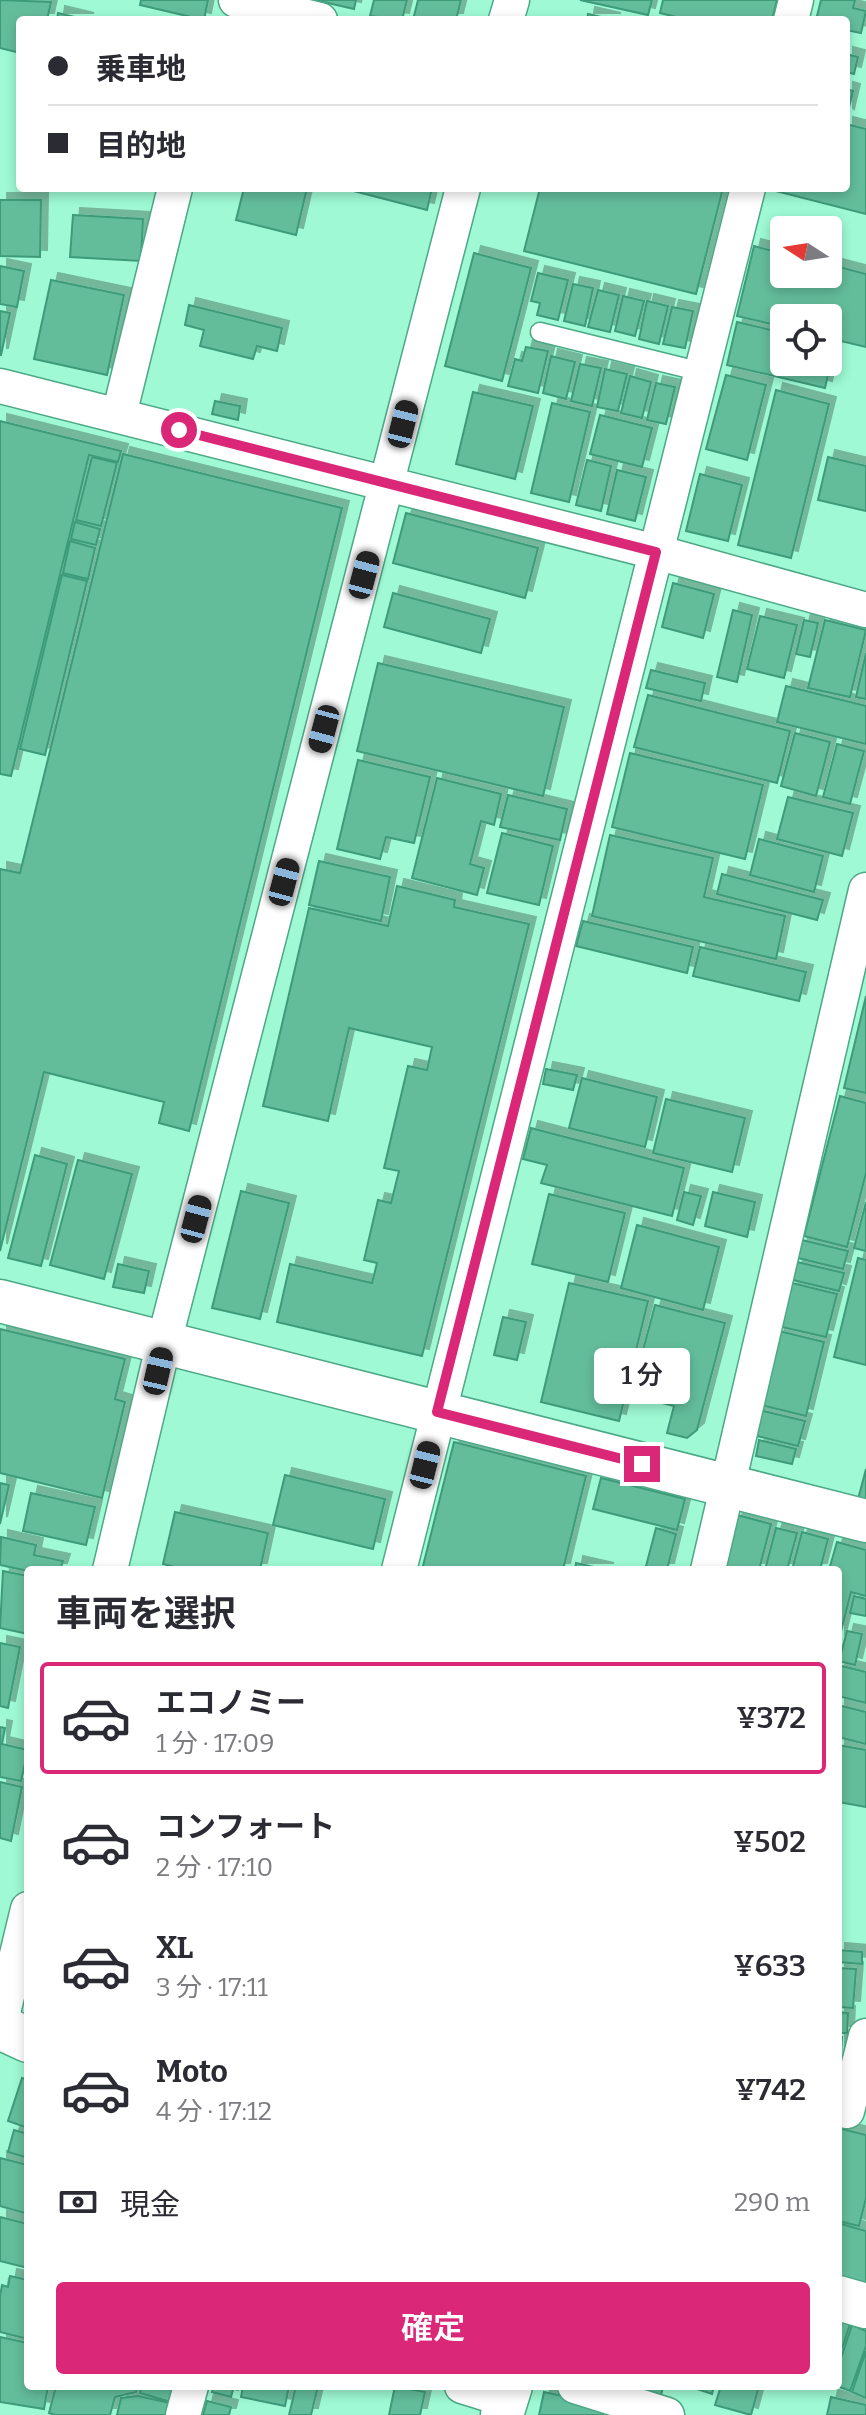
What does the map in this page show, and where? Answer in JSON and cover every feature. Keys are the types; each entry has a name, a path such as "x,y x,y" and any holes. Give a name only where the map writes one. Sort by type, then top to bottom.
{"main road":[{"path":"0,2026 24,2038"},
{"path":"842,2299 866,2306"}],"street":[{"path":"236,0 303,16"},
{"path":"119,415 174,192"},
{"path":"111,1566 164,1342 462,192"},
{"path":"400,1566 747,192"},
{"path":"0,386 656,552 866,610"},
{"path":"709,1566 866,890"},
{"path":"0,1301 866,1521"},
{"path":"0,2026 24,1926"},
{"path":"850,2113 866,2036"},
{"path":"183,2415 190,2390"},
{"path":"475,2390 507,2400"},
{"path":"588,2390 667,2415"}],"lane":[{"path":"540,332 702,372"}],"building":[{"path":"0,0 51,2 48,16 16,16 16,52 0,48"},
{"path":"141,0 208,0 205,16 187,16 140,5"},
{"path":"315,0 356,0 354,9"},
{"path":"374,0 407,0 403,16 370,16"},
{"path":"418,0 461,0 457,16 414,16"},
{"path":"580,0 652,0 648,15"},
{"path":"663,0 777,0 773,16 672,16 660,13"},
{"path":"821,0 855,0 853,8 866,11 861,33 850,31 850,16 817,16"},
{"path":"850,55 858,57 854,74 850,73"},
{"path":"850,125 866,129 866,214 780,192 850,192"},
{"path":"243,192 306,192 296,235 236,220"},
{"path":"357,192 431,192 427,210"},
{"path":"539,192 722,192 696,294 524,251"},
{"path":"0,200 41,200 40,257 0,256"},
{"path":"73,215 143,219 141,261 70,257"},
{"path":"754,246 770,250 770,288 842,288 842,268 866,274 866,347 842,341 842,304 770,304 770,324 737,316"},
{"path":"474,253 531,268 502,381 445,366"},
{"path":"0,266 24,271 17,307 0,304"},
{"path":"538,273 568,280 558,320 537,315 540,303 531,301"},
{"path":"51,280 124,295 107,375 34,359"},
{"path":"573,284 593,288 585,326 564,321"},
{"path":"598,290 619,295 610,332 588,327"},
{"path":"623,296 644,301 635,336 615,331"},
{"path":"647,301 668,306 659,344 639,339"},
{"path":"189,305 282,328 277,351 257,346 253,359 200,346 204,330 185,325"},
{"path":"672,307 693,311 685,348 663,344"},
{"path":"0,311 10,313 1,355 0,355"},
{"path":"737,322 770,330 770,375 727,365"},
{"path":"526,347 548,351 538,393 508,386 515,359 522,361"},
{"path":"551,356 575,362 566,399 543,393"},
{"path":"580,364 601,368 592,406 571,401"},
{"path":"605,369 627,374 618,411 597,407"},
{"path":"726,375 766,385 747,460 706,449"},
{"path":"630,376 651,382 642,418 621,413"},
{"path":"774,376 828,376 825,388"},
{"path":"656,383 675,387 666,424 647,420"},
{"path":"776,390 829,404 791,558 738,545"},
{"path":"473,392 533,406 515,479 456,464"},
{"path":"215,401 240,406 238,420 212,414"},
{"path":"552,403 590,412 569,502 531,493"},
{"path":"600,415 652,428 642,467 590,454"},
{"path":"0,421 121,451 118,462 89,455 11,776 0,774"},
{"path":"123,454 342,508 189,1131 159,1123 164,1102 44,1072 0,1251 0,869 20,873"},
{"path":"92,457 117,463 101,526 76,520"},
{"path":"828,457 866,466 866,511 818,500"},
{"path":"587,460 611,466 601,511 576,505"},
{"path":"617,470 646,477 635,521 607,514"},
{"path":"700,474 742,485 728,541 686,531"},
{"path":"406,513 538,548 525,598 393,563"},
{"path":"75,522 100,529 96,545 71,539"},
{"path":"70,541 95,548 88,579 63,573"},
{"path":"62,575 87,581 45,755 20,749"},
{"path":"673,583 714,594 703,638 662,627"},
{"path":"393,593 490,619 481,653 384,627"},
{"path":"733,610 752,615 737,682 717,677"},
{"path":"760,616 797,625 784,678 747,669"},
{"path":"804,620 818,623 810,657 796,654"},
{"path":"825,620 866,630 850,697 808,688"},
{"path":"866,653 866,699 856,697"},
{"path":"378,663 564,707 543,796 357,751"},
{"path":"651,670 705,683 701,701 646,688"},
{"path":"786,686 866,706 866,744 777,722"},
{"path":"648,695 790,731 777,783 634,747"},
{"path":"795,733 830,742 816,796 781,786"},
{"path":"837,744 864,751 850,804 823,797"},
{"path":"630,753 763,785 745,859 612,827"},
{"path":"358,760 430,777 414,843 386,837 380,859 337,849"},
{"path":"437,778 501,794 494,825 481,821 470,864 484,868 477,895 412,878"},
{"path":"508,795 567,809 560,840 500,827"},
{"path":"788,797 853,813 842,856 777,839"},
{"path":"502,833 553,846 539,905 487,893"},
{"path":"610,835 713,858 704,897 785,916 776,959 592,916"},
{"path":"759,839 823,856 814,892 750,875"},
{"path":"319,861 390,877 381,921 309,905"},
{"path":"722,874 823,900 817,920 717,894"},
{"path":"397,886 455,900 454,907 529,924 422,1356 277,1322 290,1264 372,1283 377,1263 364,1260 378,1200 391,1203 399,1171 384,1168 408,1066 427,1070 432,1047 349,1028 328,1121 263,1106 309,908 388,926"},
{"path":"583,921 693,947 687,973 576,946"},
{"path":"700,947 806,972 799,1001 693,976"},
{"path":"866,996 866,1093 844,1088"},
{"path":"546,1069 577,1075 573,1090 543,1084"},
{"path":"582,1078 657,1097 645,1147 569,1128"},
{"path":"840,1096 866,1103 866,1173 847,1247 804,1236"},
{"path":"666,1099 745,1118 732,1172 653,1153"},
{"path":"531,1128 684,1168 672,1216 541,1183 547,1165 523,1159"},
{"path":"35,1155 67,1164 41,1266 8,1258"},
{"path":"78,1160 132,1174 104,1279 50,1265"},
{"path":"241,1191 289,1203 260,1319 212,1308"},
{"path":"684,1192 701,1196 693,1225 677,1220"},
{"path":"713,1192 755,1202 747,1237 705,1226"},
{"path":"549,1194 625,1213 608,1282 532,1264"},
{"path":"866,1202 866,1251 854,1248"},
{"path":"637,1225 719,1247 703,1310 621,1288"},
{"path":"802,1240 848,1251 843,1269 798,1258"},
{"path":"858,1258 866,1260 866,1365 834,1357"},
{"path":"797,1262 844,1273 839,1291 793,1280"},
{"path":"118,1264 149,1271 144,1293 113,1287"},
{"path":"569,1283 648,1301 619,1421 541,1402"},
{"path":"792,1283 837,1294 826,1337 782,1327"},
{"path":"655,1305 725,1323 697,1430 687,1438 667,1433 674,1406 631,1395"},
{"path":"503,1317 526,1322 517,1360 494,1355"},
{"path":"0,1329 125,1359 115,1399 125,1402 102,1498 0,1473"},
{"path":"779,1331 824,1342 806,1416 761,1405"},
{"path":"759,1410 805,1421 798,1446 753,1435"},
{"path":"759,1440 796,1449 792,1464 756,1456"},
{"path":"454,1442 586,1476 564,1566 423,1566"},
{"path":"866,1469 866,1505 857,1503"},
{"path":"285,1475 385,1499 373,1549 273,1525"},
{"path":"601,1478 685,1499 677,1530 593,1509"},
{"path":"0,1483 9,1485 0,1524"},
{"path":"31,1493 95,1507 86,1545 23,1531"},
{"path":"175,1512 268,1533 261,1566 163,1564"},
{"path":"737,1515 771,1524 760,1566 724,1566"},
{"path":"656,1528 676,1534 668,1566 646,1566"},
{"path":"776,1528 797,1533 788,1566 766,1566"},
{"path":"802,1532 828,1539 821,1566 793,1566"},
{"path":"1,1537 36,1545 34,1555 63,1561 61,1566 24,1566 24,1570 0,1565"},
{"path":"837,1542 866,1550 866,1596 851,1592 842,1627 842,1566 830,1566"},
{"path":"3,1571 24,1575 24,1633 0,1628"},
{"path":"854,1596 866,1599 866,1616 850,1613"},
{"path":"847,1631 862,1634 855,1665 842,1662"},
{"path":"0,1643 20,1647 8,1708 0,1706"},
{"path":"842,1666 866,1672 866,1703 842,1697"},
{"path":"842,1706 866,1712 866,1744 842,1738"},
{"path":"0,1727 5,1728 2,1744 24,1749 24,1768 21,1781 0,1777"},
{"path":"842,1746 866,1750 866,1807 842,1803"},
{"path":"0,1782 22,1787 11,1841 0,1838"},
{"path":"842,1950 862,1952 862,1964 842,1962"},
{"path":"842,1968 856,1969 853,2008 842,2007"},
{"path":"842,2012 848,2013 847,2033 842,2033"},
{"path":"22,2078 24,2079 24,2127 8,2121"},
{"path":"842,2129 866,2135 866,2198 859,2226 842,2222"},
{"path":"14,2130 24,2133 24,2157 8,2152"},
{"path":"0,2158 24,2164 24,2213 0,2206"},
{"path":"0,2217 24,2223 24,2267 0,2261"},
{"path":"842,2224 866,2231 866,2284 842,2277"},
{"path":"10,2276 24,2279 24,2338 0,2332 2,2285 8,2287"},
{"path":"842,2321 850,2324 842,2348"},
{"path":"852,2325 866,2331 866,2346 850,2391 842,2388 842,2355"},
{"path":"0,2337 24,2342 24,2390 47,2390 44,2409 0,2402"},
{"path":"866,2351 866,2398 852,2392"},
{"path":"55,2390 137,2390 115,2397 110,2415 49,2413"},
{"path":"141,2390 175,2390 171,2402 140,2393"},
{"path":"213,2390 233,2390 231,2397"},
{"path":"242,2390 288,2390 285,2406 241,2397"},
{"path":"295,2390 317,2390 311,2415 289,2415"},
{"path":"394,2390 425,2392 420,2415 389,2415"},
{"path":"646,2390 662,2390 661,2396 646,2393"},
{"path":"720,2390 758,2390 751,2415 715,2405"},
{"path":"544,2392 605,2405 603,2415 539,2415"},
{"path":"138,2396 170,2403 167,2415 117,2415 121,2398"},
{"path":"831,2397 866,2405 866,2415 827,2415"},
{"path":"207,2401 231,2407 229,2415 203,2415"}],"route":[{"path":"179,430 656,552 437,1412 642,1464"}]}
